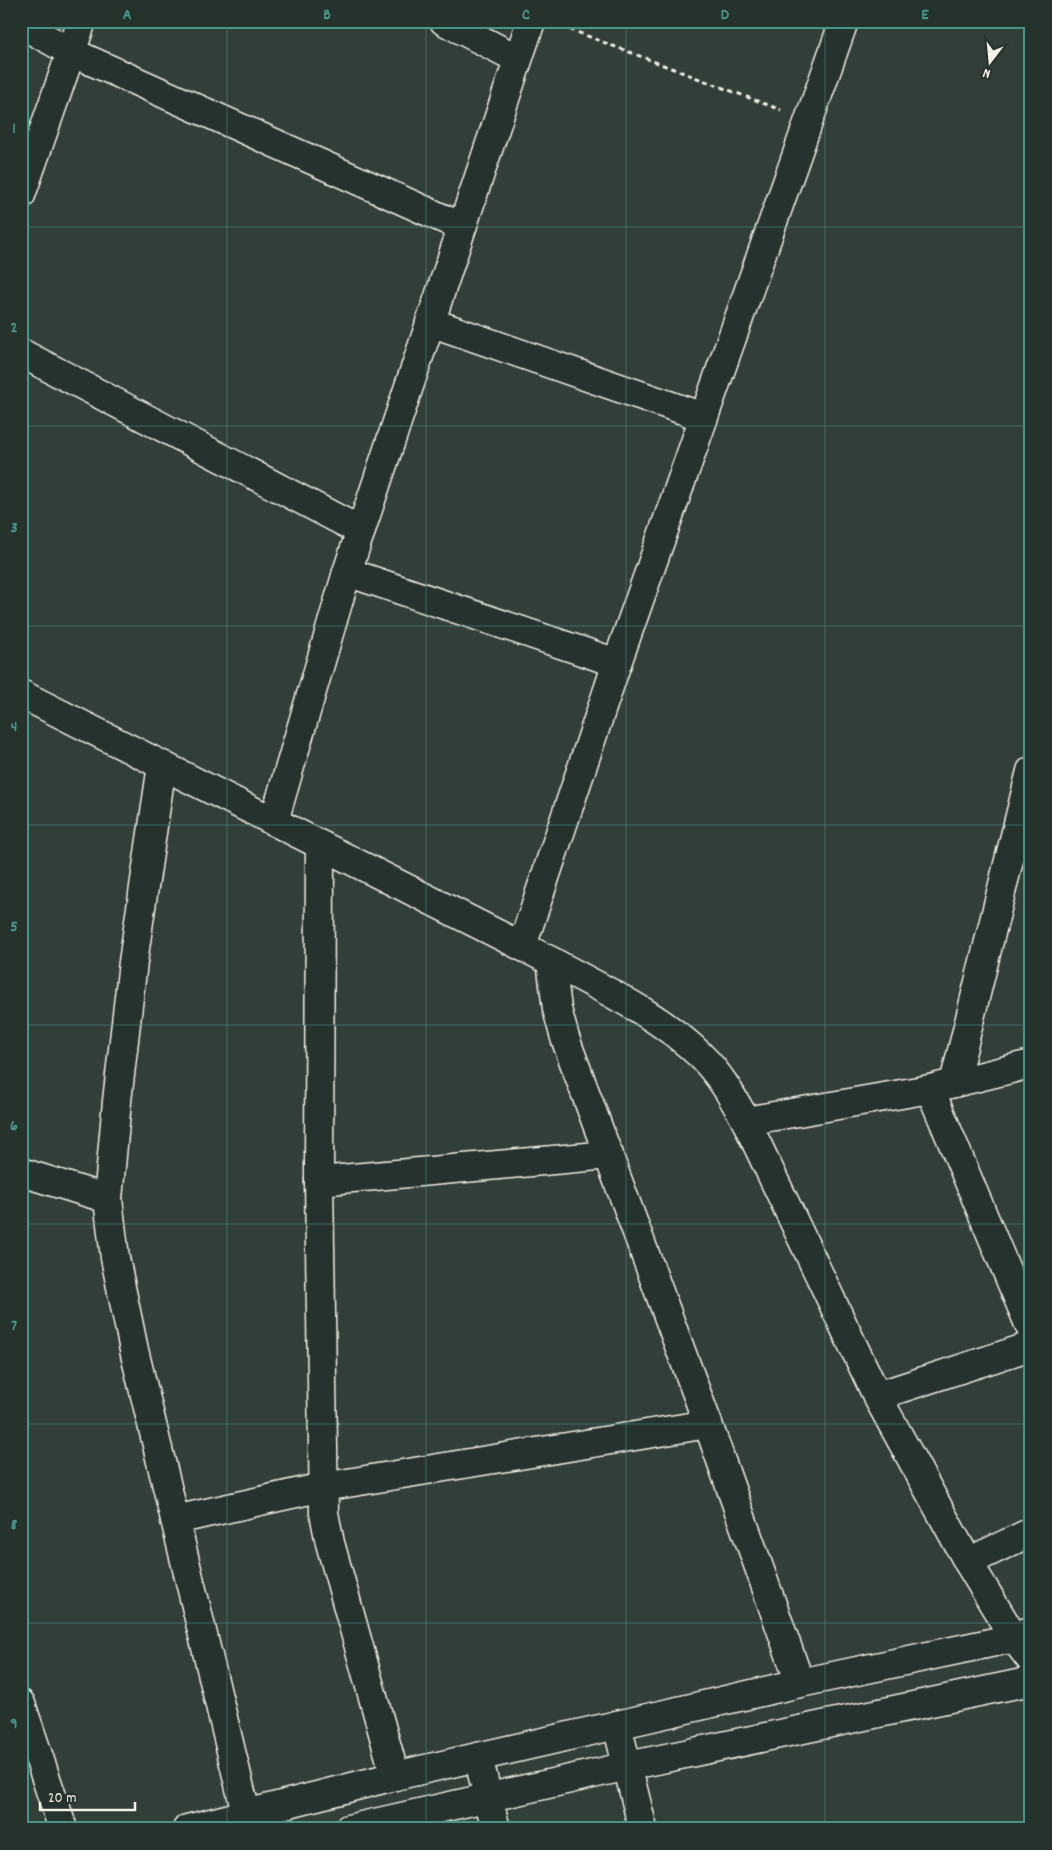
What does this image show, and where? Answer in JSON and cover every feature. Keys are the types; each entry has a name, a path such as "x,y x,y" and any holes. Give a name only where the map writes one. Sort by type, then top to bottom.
{"street":[{"path":"21,195 82,21"},
{"path":"444,21 518,59"},
{"path":"274,821 347,572 531,21"},
{"path":"522,946 616,663 844,21"},
{"path":"21,24 71,52 462,226"},
{"path":"430,322 703,417"},
{"path":"21,353 361,531"},
{"path":"347,572 616,663"},
{"path":"21,694 551,961 671,1030 701,1056 726,1087 746,1121 877,1396 968,1562 1023,1634 1031,1660"},
{"path":"162,765 132,972 108,1199 114,1258 134,1350 246,1812"},
{"path":"1031,770 942,1086 1031,1329"},
{"path":"320,846 319,1181 322,1487 324,1512 330,1543 395,1776"},
{"path":"551,961 557,1009 565,1038 708,1424 800,1683"},
{"path":"746,1121 942,1086 1031,1064"},
{"path":"319,1181 609,1155"},
{"path":"21,1172 108,1199"},
{"path":"877,1396 1031,1346"},
{"path":"175,1520 322,1487 708,1424"},
{"path":"968,1562 1031,1532"},
{"path":"187,1829 246,1812 395,1776 1023,1634"},
{"path":"348,1829 628,1766 1031,1681"},
{"path":"21,1704 63,1829"},
{"path":"617,1725 643,1829"},
{"path":"478,1757 496,1829"}],"path":[{"path":"558,25 808,120"}]}
